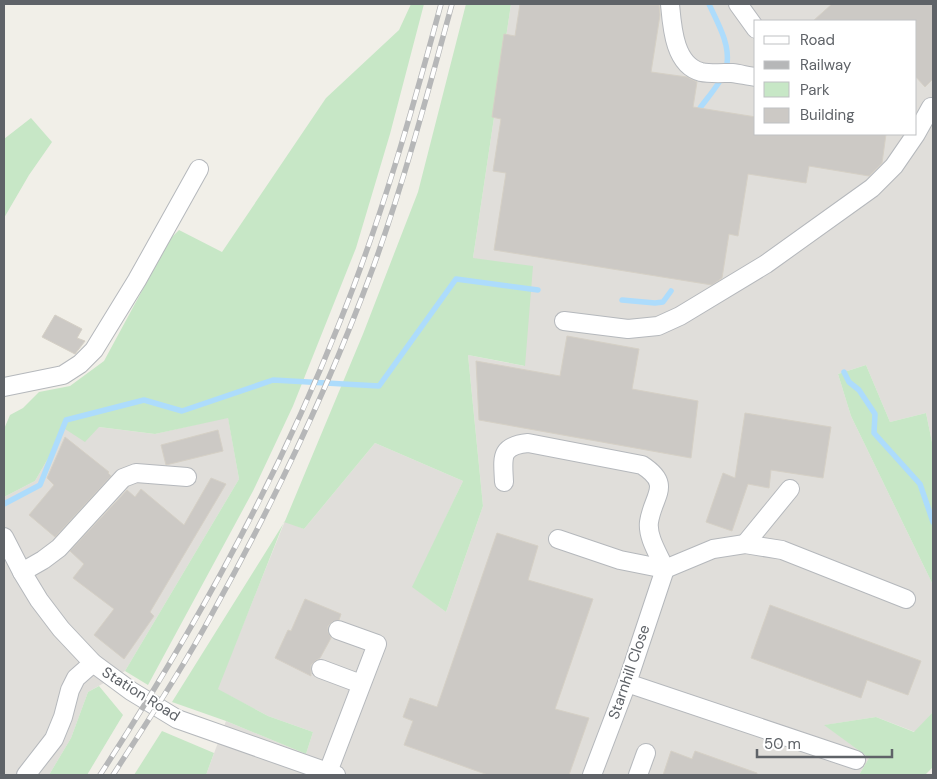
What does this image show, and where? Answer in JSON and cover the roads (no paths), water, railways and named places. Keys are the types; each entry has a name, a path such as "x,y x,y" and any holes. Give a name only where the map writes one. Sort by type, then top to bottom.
{"street":[{"path":"670,4 672,26 678,50 690,67 701,72 735,73 754,77"},
{"path":"738,4 754,26"},
{"path":"917,131 927,106"},
{"path":"564,321 628,330 658,326 680,316 766,264 872,188 894,166 915,135"},
{"path":"4,386 63,375 80,364 94,350 137,280 199,169"},
{"path":"504,482 503,459 507,449 515,444 528,443 642,465 652,471 657,478 659,487 649,523 652,539 665,569"},
{"path":"22,572 59,548 122,478 136,473 188,477"},
{"path":"745,544 790,489"},
{"name":"Station Road","path":"4,537 22,572 62,630 93,663 131,691 178,718 332,774"},
{"path":"558,538 620,560 665,569 713,549 745,544 782,550 906,600"},
{"name":"Starnhill Close","path":"592,775 627,683 665,569"},
{"path":"332,774 361,684 377,644 338,630"},
{"path":"26,775 54,740 63,718 70,690 76,678 93,663"},
{"path":"321,669 361,684"},
{"path":"627,683 856,760"},
{"path":"638,775 646,752"}],"waterway":[{"path":"700,108 720,81 727,64 725,41 709,4"},
{"path":"4,504 40,485 66,420 144,400 182,411 273,380 379,386 456,279 538,290"},
{"path":"622,300 663,302 671,291"},
{"path":"844,372 849,382 859,390 875,414 874,433 920,484 933,522"}],"railway":[{"path":"100,775 168,667 231,556 288,441 314,383 369,245 407,125 441,4"},
{"path":"113,775 177,674 213,612 280,485 320,398 357,310 385,233 416,135 452,4"}]}
